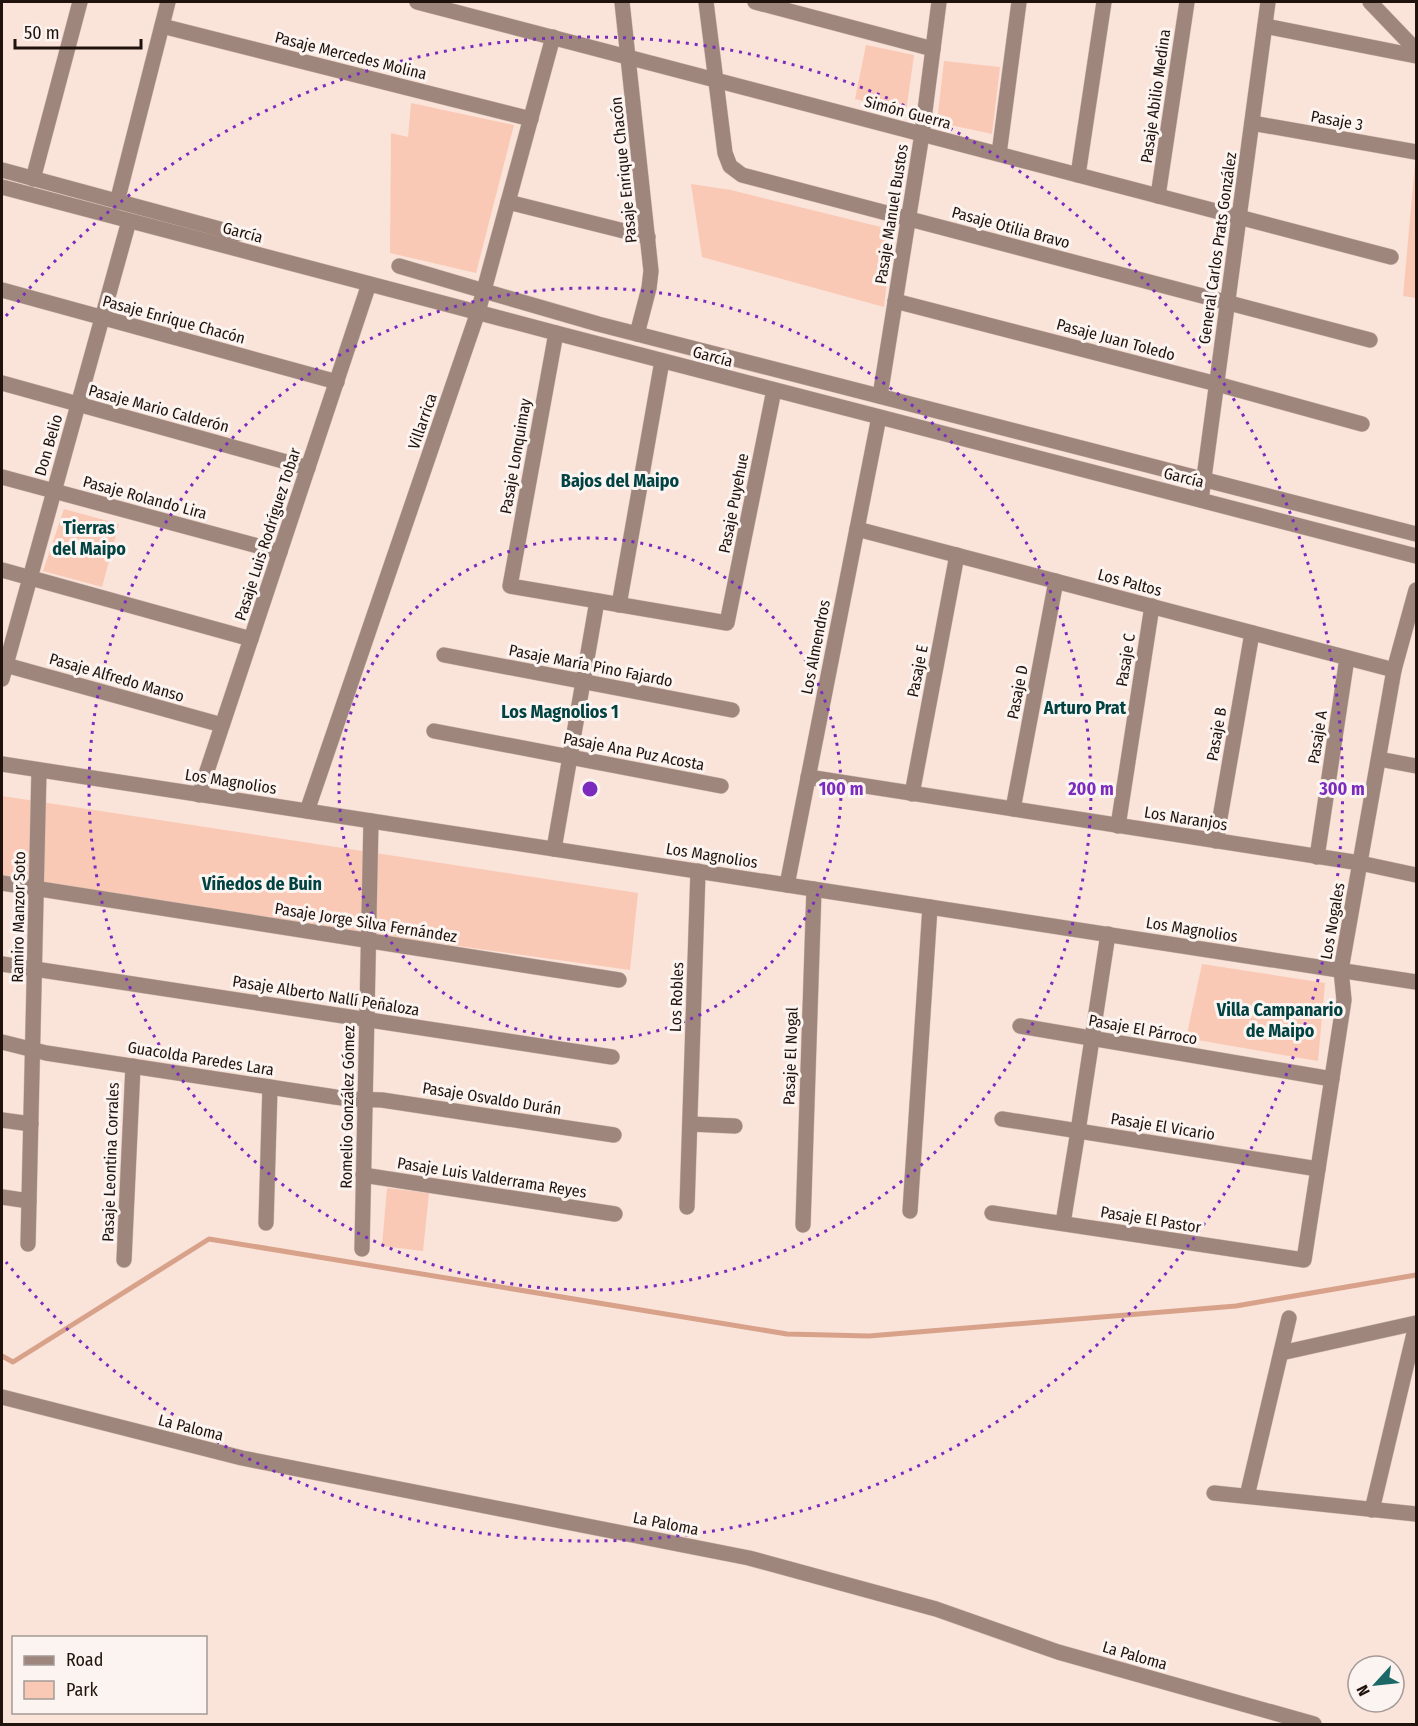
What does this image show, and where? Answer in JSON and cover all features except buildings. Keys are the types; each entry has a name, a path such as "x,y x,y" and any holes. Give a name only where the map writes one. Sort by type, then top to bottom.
{"street":[{"path":"33,179 80,2"},
{"path":"117,202 168,2"},
{"name":"Simón Guerra","path":"417,2 1391,257"},
{"name":"Pasaje Enrique Chacón","path":"622,2 651,272 650,288 637,334"},
{"name":"Pasaje Otilia Bravo","path":"706,2 725,153 730,166 735,171 1370,340"},
{"path":"755,2 933,49"},
{"name":"Pasaje Manuel Bustos","path":"880,396 922,134 939,2"},
{"path":"999,154 1019,2"},
{"path":"1078,175 1104,2"},
{"name":"Pasaje Abilio Medina","path":"1158,196 1187,2"},
{"name":"General Carlos Prats González","path":"1201,500 1268,2"},
{"path":"1370,2 1416,50"},
{"name":"Pasaje Mercedes Molina","path":"162,26 531,119"},
{"path":"1265,26 1416,56"},
{"name":"Villarrica","path":"307,811 478,312 553,37"},
{"name":"Pasaje 3","path":"1252,123 1416,152"},
{"name":"García","path":"2,170 238,234"},
{"name":"García","path":"2,187 1416,556"},
{"path":"508,202 648,237"},
{"name":"Don Belio","path":"3,670 129,221"},
{"name":"García","path":"399,266 637,334 1416,534"},
{"name":"Pasaje Luis Rodríguez Tobar","path":"199,795 369,284"},
{"name":"Pasaje Enrique Chacón","path":"2,290 337,382"},
{"name":"Pasaje Juan Toledo","path":"895,300 1362,424"},
{"name":"Pasaje Lonquimay","path":"556,333 510,586 597,601"},
{"path":"554,849 597,601 619,605 662,361"},
{"name":"Pasaje Mario Calderón","path":"2,383 308,468"},
{"name":"Pasaje Puyehue","path":"619,605 727,623 774,390"},
{"name":"Los Almendros","path":"787,885 879,417"},
{"name":"Pasaje Rolando Lira","path":"2,477 280,552"},
{"name":"Los Paltos","path":"857,529 1394,670"},
{"name":"Pasaje E","path":"912,794 957,555"},
{"path":"2,570 251,639"},
{"name":"Pasaje D","path":"1012,809 1056,581"},
{"name":"Los Nogales","path":"1304,1260 1344,1000 1341,970 1394,670 1416,590"},
{"name":"Pasaje C","path":"1118,826 1152,606"},
{"name":"Pasaje B","path":"1216,841 1252,633"},
{"name":"Pasaje María Pino Fajardo","path":"444,655 732,710"},
{"name":"Pasaje A","path":"1317,857 1347,657"},
{"name":"Pasaje Alfredo Manso","path":"3,670 222,725"},
{"name":"Pasaje Ana Puz Acosta","path":"434,731 721,786"},
{"path":"1379,759 1416,766"},
{"name":"Los Magnolios","path":"2,764 1416,982"},
{"name":"Ramiro Manzor Soto","path":"28,1244 39,770"},
{"name":"Los Naranjos","path":"808,777 1317,857 1416,875"},
{"name":"Romelio González Gómez","path":"362,1249 371,821"},
{"name":"Los Robles","path":"687,1207 698,871"},
{"name":"Pasaje Jorge Silva Fernández","path":"2,884 618,980"},
{"name":"Pasaje El Nogal","path":"803,1225 813,889"},
{"path":"910,1211 930,907"},
{"path":"1063,1223 1108,934"},
{"name":"Pasaje Alberto Nallí Peñaloza","path":"2,964 612,1057"},
{"name":"Pasaje El Párroco","path":"1020,1026 1332,1078"},
{"name":"Guacolda Paredes Lara","path":"2,1042 46,1053 365,1100"},
{"name":"Pasaje Leontina Corrales","path":"124,1260 133,1066"},
{"path":"266,1223 270,1087"},
{"name":"Pasaje Osvaldo Durán","path":"365,1100 382,1100 614,1135"},
{"name":"Pasaje El Vicario","path":"1002,1119 1318,1169"},
{"path":"2,1120 31,1124"},
{"path":"690,1124 735,1126"},
{"name":"Pasaje Luis Valderrama Reyes","path":"363,1175 615,1214"},
{"path":"2,1197 29,1201"},
{"name":"Pasaje El Pastor","path":"992,1212 1304,1260"},
{"path":"1248,1496 1289,1318"},
{"path":"1281,1353 1416,1324 1372,1509"},
{"name":"La Paloma","path":"2,1397 242,1458 749,1558 936,1609 1059,1652 1314,1725"},
{"path":"1215,1493 1416,1514"}],"green space":[{"path":"866,45 914,55 906,112 855,99"},
{"path":"944,61 1000,67 992,134 937,122"},
{"path":"411,103 514,125 476,273 390,253 391,133 408,137"},
{"path":"1416,164 1416,298 1403,296"},
{"path":"691,184 731,190 893,230 884,307 702,257"},
{"path":"64,509 119,524 102,587 43,571"},
{"path":"2,796 638,893 630,970 2,882"},
{"path":"1202,964 1325,983 1318,1061 1186,1038"},
{"path":"387,1188 429,1193 423,1251 382,1246"}],"waterway":[{"path":"2,1356 13,1362 209,1239 787,1334 869,1336 1236,1306 1416,1275"}],"district":[{"name":"Bajos del Maipo","path":"620,481"},
{"name":"Tierras del Maipo","path":"89,538"},
{"name":"Arturo Prat","path":"1085,708"},
{"name":"Los Magnolios 1","path":"560,712"},
{"name":"Viñedos de Buin","path":"262,884"},
{"name":"Villa Campanario de Maipo","path":"1280,1020"}]}
